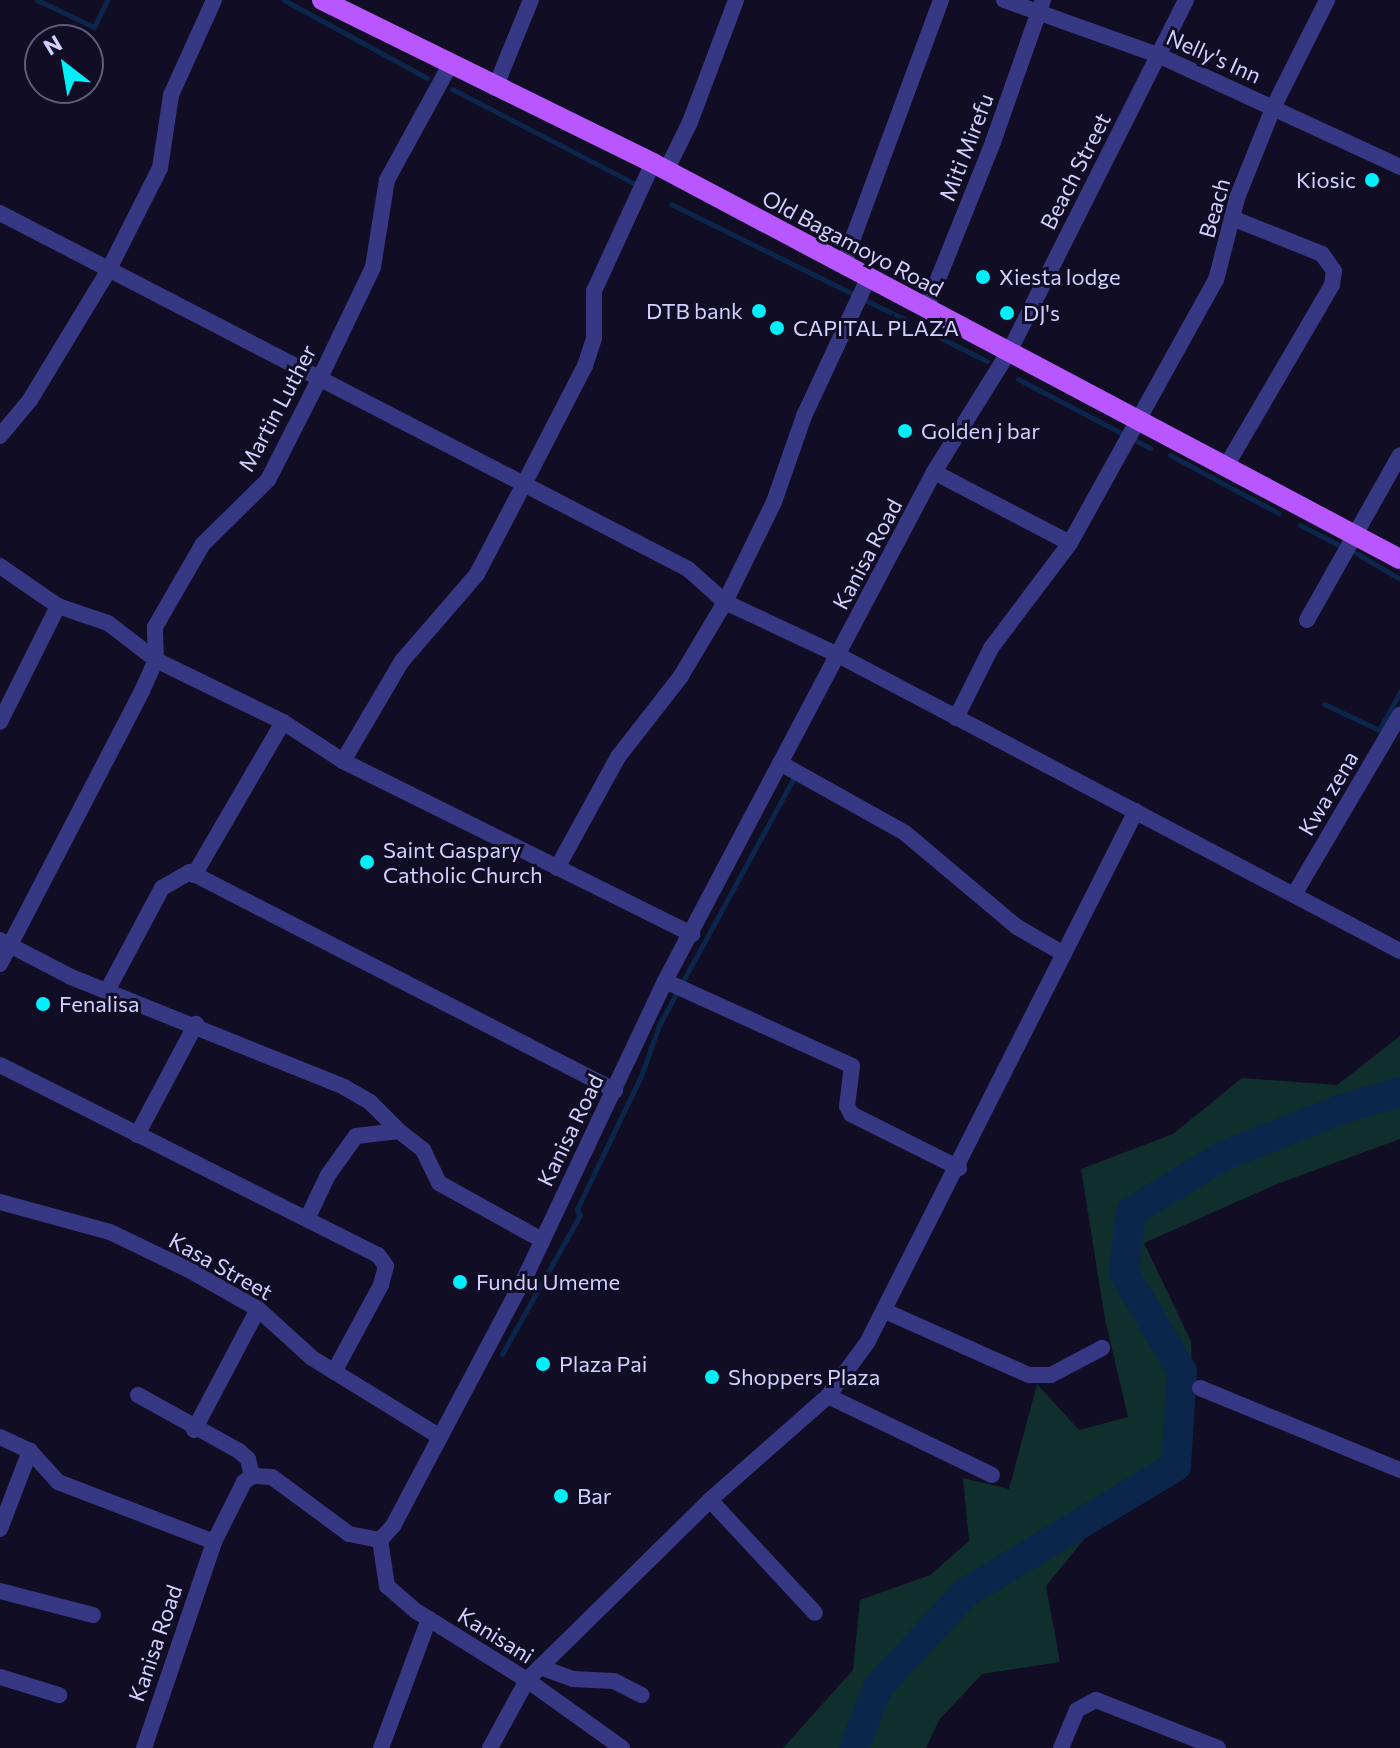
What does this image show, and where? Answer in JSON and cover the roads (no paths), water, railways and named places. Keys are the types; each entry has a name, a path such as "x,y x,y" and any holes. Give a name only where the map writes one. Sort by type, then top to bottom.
{"main road":[{"name":"Old Bagamoyo Road","path":"332,3 495,88 659,167 868,279 1010,350 1134,422 1400,559"}],"street":[{"path":"0,436 30,400 108,271 160,168 171,95 214,0"},
{"path":"495,88 531,0"},
{"path":"343,761 402,661 477,574 585,366 594,339 594,291 659,167 690,122 736,0"},
{"path":"843,265 941,0"},
{"name":"Nelly's Inn","path":"1004,0 1041,6 1158,55 1274,106 1400,167"},
{"path":"1158,55 1186,0"},
{"name":"Beach","path":"956,718 991,648 1070,543 1134,422 1216,280 1232,218 1274,106 1327,0"},
{"name":"Miti Mirefu","path":"926,309 1041,6"},
{"name":"Beach Street","path":"1010,350 1158,55"},
{"name":"Martin Luther","path":"0,964 5,942 156,660 155,627 161,615 203,544 268,480 318,382 373,267 387,180 450,65"},
{"path":"0,213 318,382 688,569 725,602 838,655 1400,951"},
{"path":"1225,468 1332,285 1334,271 1322,254 1232,218"},
{"path":"557,868 618,757 681,676 725,602 774,502 804,416 868,279"},
{"name":"Kanisa Road","path":"380,1540 393,1526 528,1271 540,1239 615,1090 665,981 934,472 1010,350"},
{"path":"1307,620 1400,455"},
{"path":"934,472 1070,543"},
{"path":"0,566 58,606 108,623 156,660 283,722 343,761 692,934"},
{"path":"0,722 58,606"},
{"name":"Kwa zena","path":"1295,893 1400,715"},
{"path":"194,875 283,722"},
{"path":"780,763 905,833 1017,927 1064,954"},
{"path":"490,1748 527,1680 710,1500 828,1396 885,1311 1136,811"},
{"path":"107,991 162,888 179,874 194,875 615,1090"},
{"path":"5,942 107,991 196,1024 344,1087 370,1102 423,1150 439,1183 540,1239"},
{"path":"665,981 852,1066 847,1106 857,1120 959,1168"},
{"path":"137,1135 196,1024"},
{"path":"0,1065 370,1249 386,1266 381,1285 334,1372"},
{"path":"307,1219 328,1175 356,1136 399,1131"},
{"name":"Kasa Street","path":"0,1202 110,1232 258,1309 334,1372 439,1436"},
{"path":"194,1430 258,1309"},
{"path":"885,1311 1029,1375 1051,1375 1102,1348"},
{"path":"1200,1388 1400,1470"},
{"path":"138,1395 194,1430 239,1451 248,1459 252,1476 272,1477 349,1534 380,1540"},
{"path":"828,1396 992,1475"},
{"path":"0,1437 30,1451 58,1482 214,1542"},
{"path":"0,1529 30,1451"},
{"name":"Kanisa Road","path":"144,1748 214,1542 238,1490 252,1476"},
{"path":"710,1500 815,1613"},
{"name":"Kanisani","path":"380,1540 387,1586 429,1619 527,1680 622,1748"},
{"path":"0,1591 93,1615"},
{"path":"381,1748 429,1619"},
{"path":"540,1667 573,1679 614,1681 642,1695"},
{"path":"0,1677 59,1695"},
{"path":"1061,1748 1077,1710 1096,1700 1218,1748"}],"waterway":[{"path":"37,0 94,27 107,0"},
{"path":"284,0 427,78"},
{"path":"452,89 639,186"},
{"path":"671,204 906,320"},
{"path":"925,330 987,361"},
{"path":"1018,379 1150,448"},
{"path":"1170,455 1278,513"},
{"path":"1300,525 1337,544"},
{"path":"1356,553 1400,579"},
{"path":"1324,704 1379,730 1400,692"},
{"path":"502,1354 580,1215 577,1209 641,1076 659,1025 796,774"},
{"path":"854,1748 878,1687 965,1593 1176,1466 1182,1371 1124,1273 1131,1212 1223,1156 1345,1108 1400,1092"}],"place":[{"name":"Kiosic","path":"1372,180"},
{"name":"Xiesta lodge","path":"983,277"},
{"name":"DTB bank","path":"759,311"},
{"name":"DJ's","path":"1007,313"},
{"name":"CAPITAL PLAZA","path":"777,328"},
{"name":"Golden j bar","path":"905,431"},
{"name":"Saint Gaspary Catholic Church","path":"367,862"},
{"name":"Fenalisa","path":"43,1004"},
{"name":"Fundu Umeme","path":"460,1282"},
{"name":"Plaza Pai","path":"543,1364"},
{"name":"Shoppers Plaza","path":"712,1377"},
{"name":"Bar","path":"561,1496"}]}
